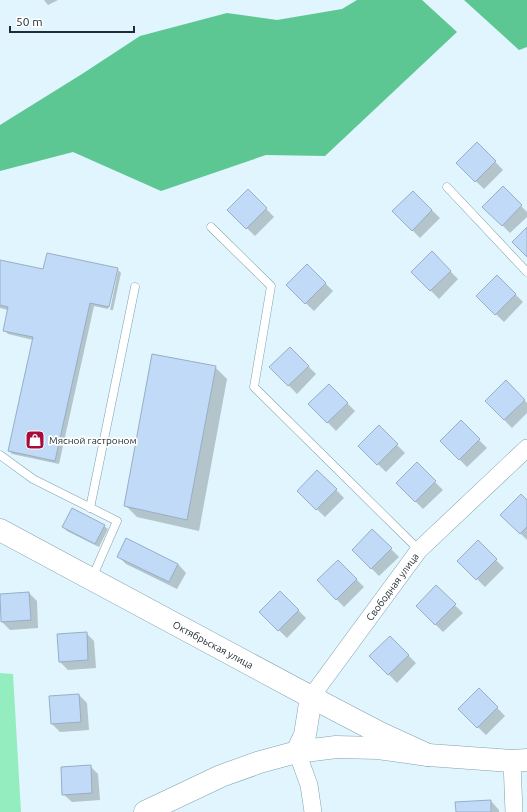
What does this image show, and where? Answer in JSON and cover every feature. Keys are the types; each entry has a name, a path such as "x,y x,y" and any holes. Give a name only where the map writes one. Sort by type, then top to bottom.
{"street":[{"name":"Свободная улица","path":"297,752 305,735 311,697 419,550 527,448"},
{"name":"Октябрьская улица","path":"0,530 311,697 380,733 428,755"},
{"name":"Октябрьская улица","path":"145,812 220,776 260,762 297,752 336,747 378,748 428,755 519,761"},
{"path":"297,752 310,785 313,812"},
{"path":"514,812 519,761"}],"lane":[{"path":"448,187 527,272"},
{"path":"211,227 271,286 254,387 419,550"},
{"path":"90,508 135,287"},
{"path":"0,455 33,479 117,521 92,579"}],"green space":[{"path":"357,0 422,0 457,32 325,156 266,155 161,191 73,152 0,171 0,125 140,36 227,13 277,20 342,9"},
{"path":"464,0 527,0 527,47 519,50"},
{"path":"0,673 13,674 21,812 0,812"}],"building":[{"path":"477,142 496,161 475,182 456,163"},
{"path":"503,186 522,205 502,226 482,207"},
{"path":"248,189 267,208 246,229 227,210"},
{"path":"413,191 432,210 412,231 392,211"},
{"path":"527,227 527,257 512,242"},
{"path":"432,251 451,271 430,291 411,272"},
{"path":"47,253 118,268 109,307 90,303 55,461 8,451 33,337 3,331 8,307 0,305 0,260 43,269"},
{"path":"307,264 326,283 305,304 286,285"},
{"path":"497,275 516,294 495,315 476,296"},
{"path":"290,347 309,366 288,386 269,367"},
{"path":"152,354 216,366 187,520 124,506"},
{"path":"506,380 525,400 504,420 485,401"},
{"path":"329,384 348,403 327,423 308,404"},
{"path":"461,420 480,439 459,460 440,441"},
{"path":"379,425 398,444 377,465 358,446"},
{"path":"417,462 436,481 415,502 396,483"},
{"path":"317,470 337,489 316,510 297,491"},
{"path":"521,494 527,500 527,527 520,534 500,515"},
{"path":"72,508 105,525 95,544 62,527"},
{"path":"372,529 392,548 371,569 352,550"},
{"path":"126,538 178,564 169,582 117,557"},
{"path":"478,540 497,559 476,580 457,561"},
{"path":"338,560 357,579 336,600 317,580"},
{"path":"436,585 456,604 435,625 416,606"},
{"path":"280,591 299,610 278,631 259,612"},
{"path":"29,592 31,620 1,622 0,594"},
{"path":"87,632 88,660 59,662 57,634"},
{"path":"390,636 409,655 388,675 369,656"},
{"path":"479,688 498,707 477,728 458,709"},
{"path":"79,694 81,722 51,724 49,696"},
{"path":"91,765 92,793 62,795 61,767"},
{"path":"491,800 491,812 456,812 455,802"}],"place":[{"name":"Мясной гастроном","path":"35,440"}]}
